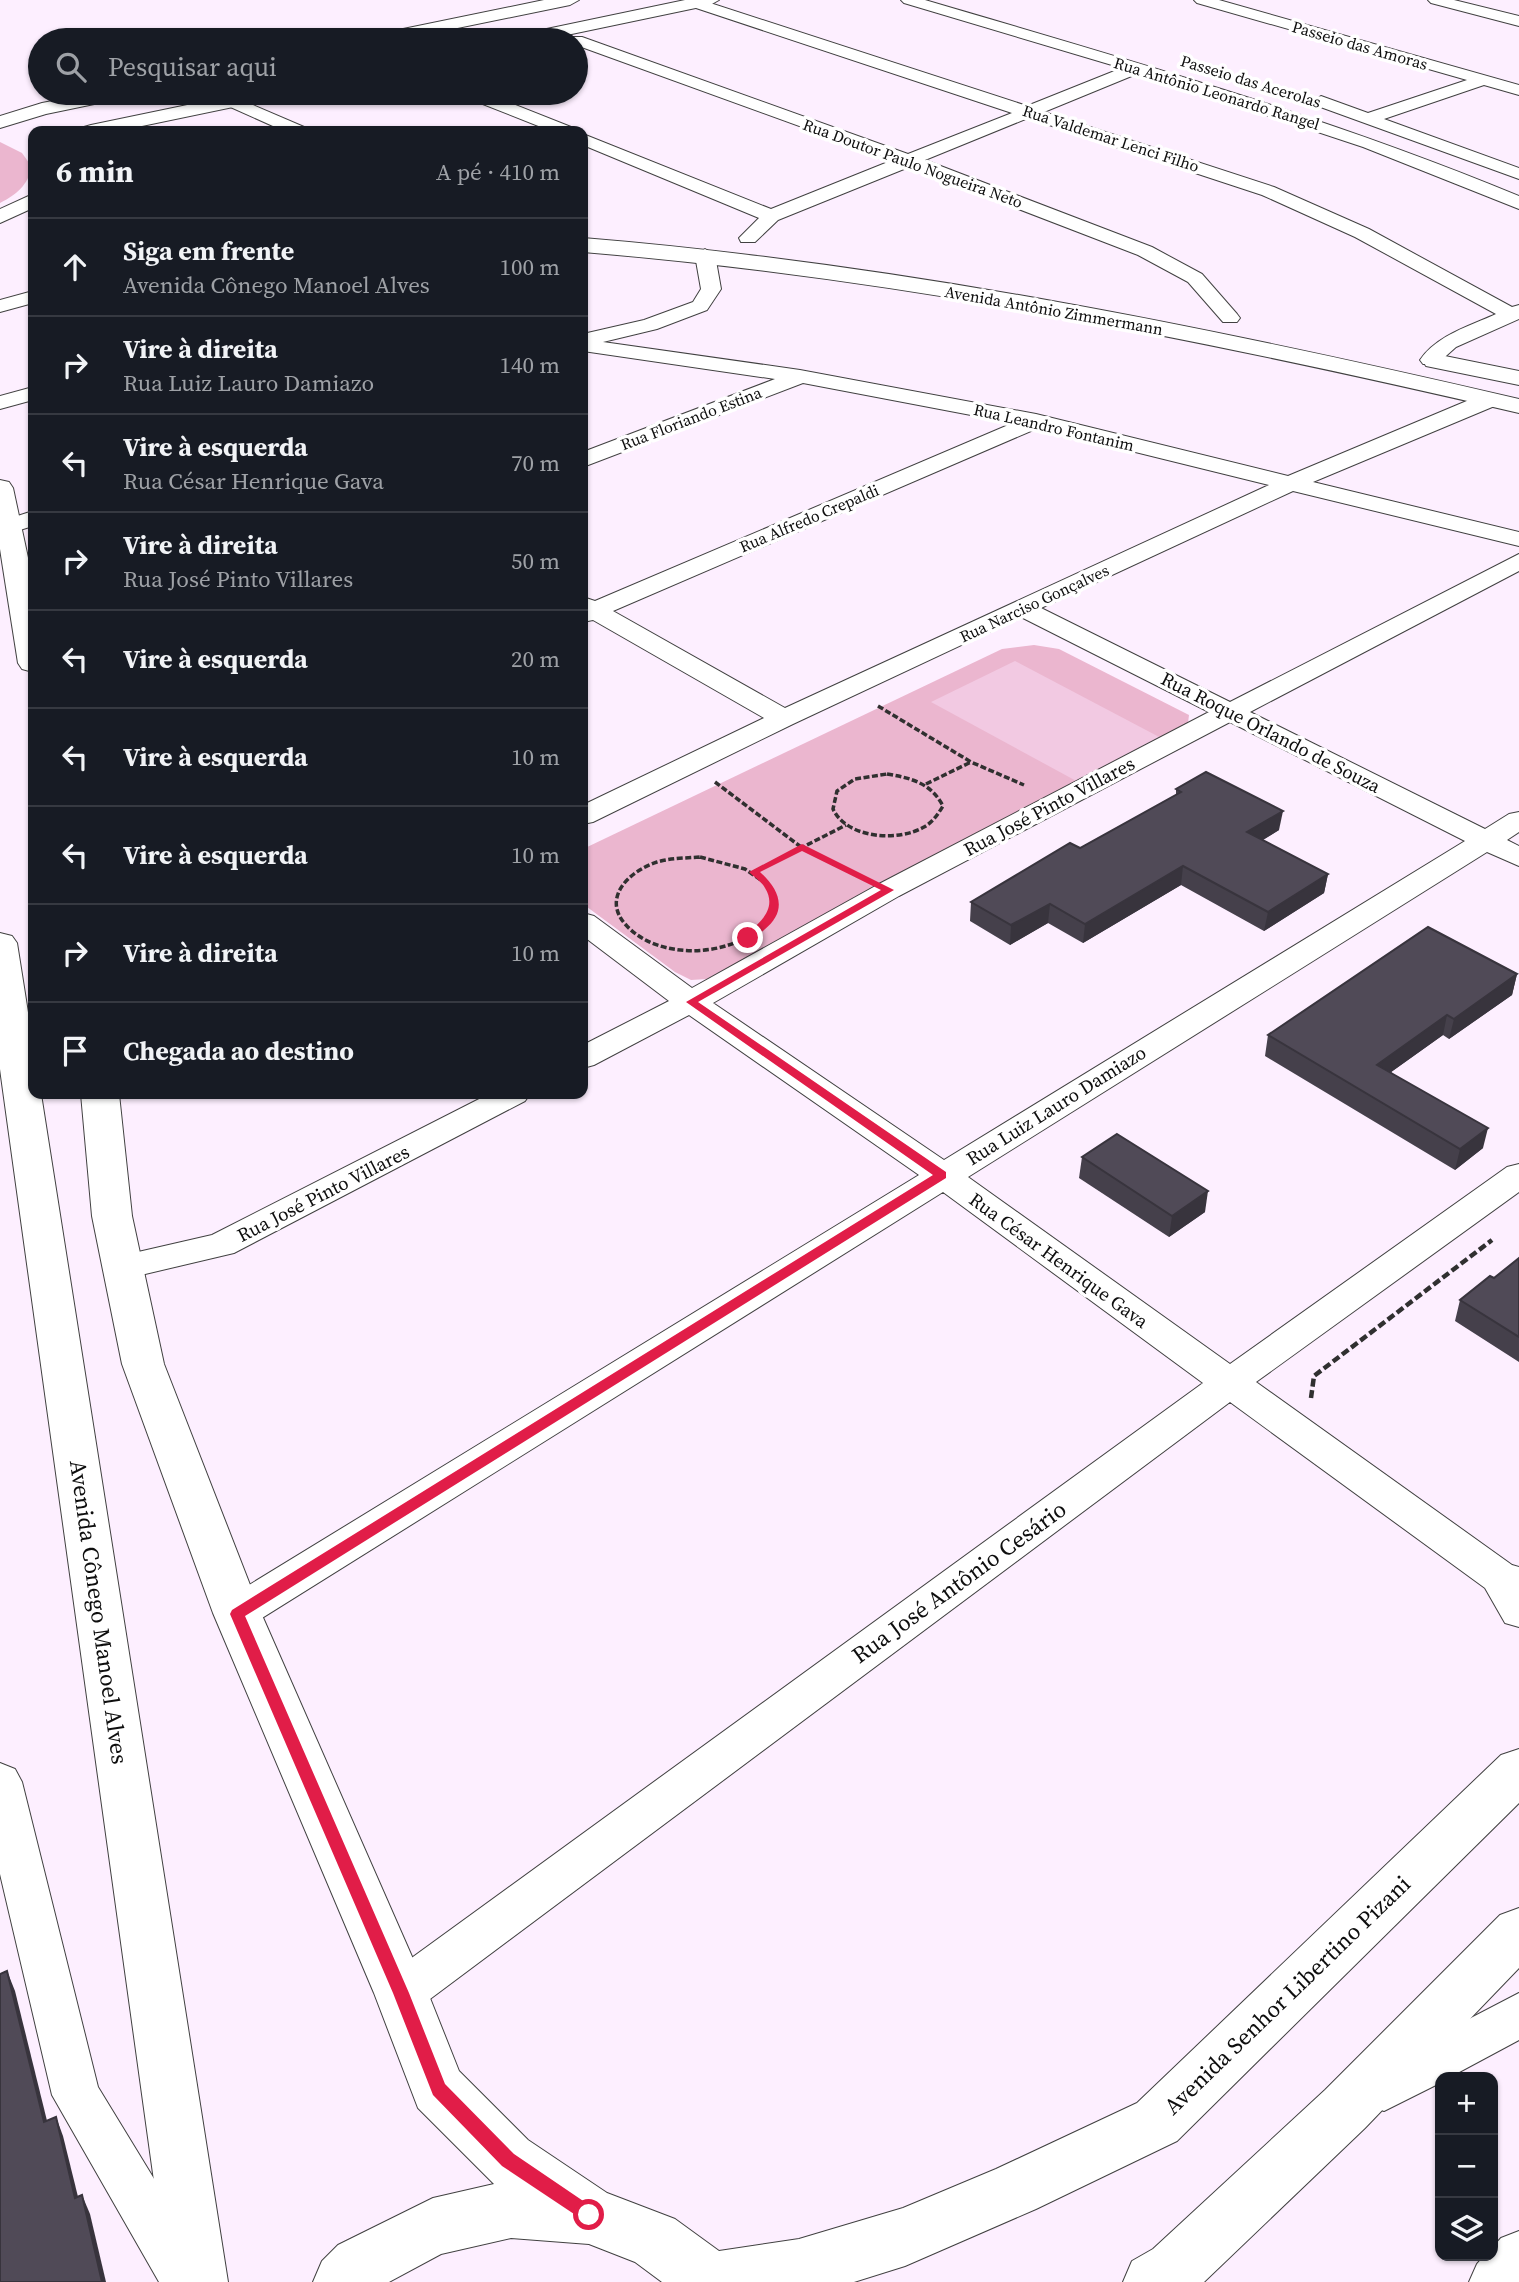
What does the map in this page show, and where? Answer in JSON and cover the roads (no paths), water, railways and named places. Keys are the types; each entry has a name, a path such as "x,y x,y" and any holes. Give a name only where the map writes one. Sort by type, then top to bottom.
{"street":[{"path":"433,28 570,0"},
{"name":"Rua Antônio Leonardo Rangel","path":"909,0 1332,129 1519,203"},
{"name":"Passeio das Amoras","path":"1202,0 1519,90"},
{"path":"1436,0 1519,21"},
{"path":"577,28 702,1"},
{"name":"Rua Valdemar Lenci Filho","path":"702,1 1234,178 1362,233 1515,312"},
{"name":"Rua Doutor Paulo Nogueira Neto","path":"588,44 908,160 1164,259 1207,289 1230,317"},
{"path":"748,238 771,216 1137,68"},
{"path":"1369,118 1507,72"},
{"name":"Passeio das Acerolas","path":"1309,98 1519,174"},
{"path":"0,122 62,105"},
{"path":"114,126 213,105"},
{"path":"241,105 287,126"},
{"path":"501,105 553,126"},
{"path":"0,130 21,135"},
{"path":"588,141 771,216"},
{"path":"588,223 772,242"},
{"name":"Avenida Antônio Zimmermann","path":"588,244 705,255 990,296 1105,316 1321,360 1519,406"},
{"name":"Rua Leandro Fontanim","path":"588,342 650,325 700,306 711,289 705,255"},
{"name":"Avenida Antônio Zimmermann","path":"964,270 1026,280"},
{"path":"0,293 28,296"},
{"path":"0,306 28,298"},
{"path":"1193,310 1256,323"},
{"path":"1430,360 1449,343 1515,312"},
{"name":"Rua Leandro Fontanim","path":"588,344 800,376 1036,421 1519,539"},
{"path":"1406,354 1519,378"},
{"name":"Rua Floriando Estina","path":"588,458 800,376"},
{"path":"0,403 28,395"},
{"name":"Rua Narciso Gonçalves","path":"588,814 784,718 1292,483 1489,400"},
{"name":"Rua Alfredo Crepaldi","path":"588,610 1036,421"},
{"path":"0,488 21,522 28,603"},
{"name":"Rua José Pinto Villares","path":"588,1055 691,1002 889,890 1519,561"},
{"name":"Rua Roque Orlando de Souza","path":"1022,608 1519,857"},
{"path":"588,611 784,718"},
{"name":"Rua Luiz Lauro Damiazo","path":"237,1614 1519,820"},
{"name":"Rua César Henrique Gava","path":"588,926 691,1002 942,1175 1229,1383 1509,1580 1519,1611"},
{"name":"Avenida Cônego Manoel Alves","path":"0,943 198,2282"},
{"path":"100,1099 112,1216 143,1364 237,1614 401,1993 438,2089 508,2160 589,2215 654,2240 711,2282"},
{"name":"Rua José Pinto Villares","path":"124,1267 222,1245 504,1099"},
{"name":"Rua José Antônio Cesário","path":"401,1993 1229,1383 1519,1175"},
{"name":"Avenida Senhor Libertino Pizani","path":"711,2282 799,2269 905,2237 1016,2189 1157,2122 1519,1770"},
{"path":"0,1782 76,2095 188,2282"},
{"path":"1153,2282 1174,2270 1345,2109 1519,1932"},
{"path":"1345,2109 1519,2015"},
{"path":"343,2282 359,2266 433,2227 510,2209 589,2215"},
{"path":"1495,2282 1519,2256"}]}
